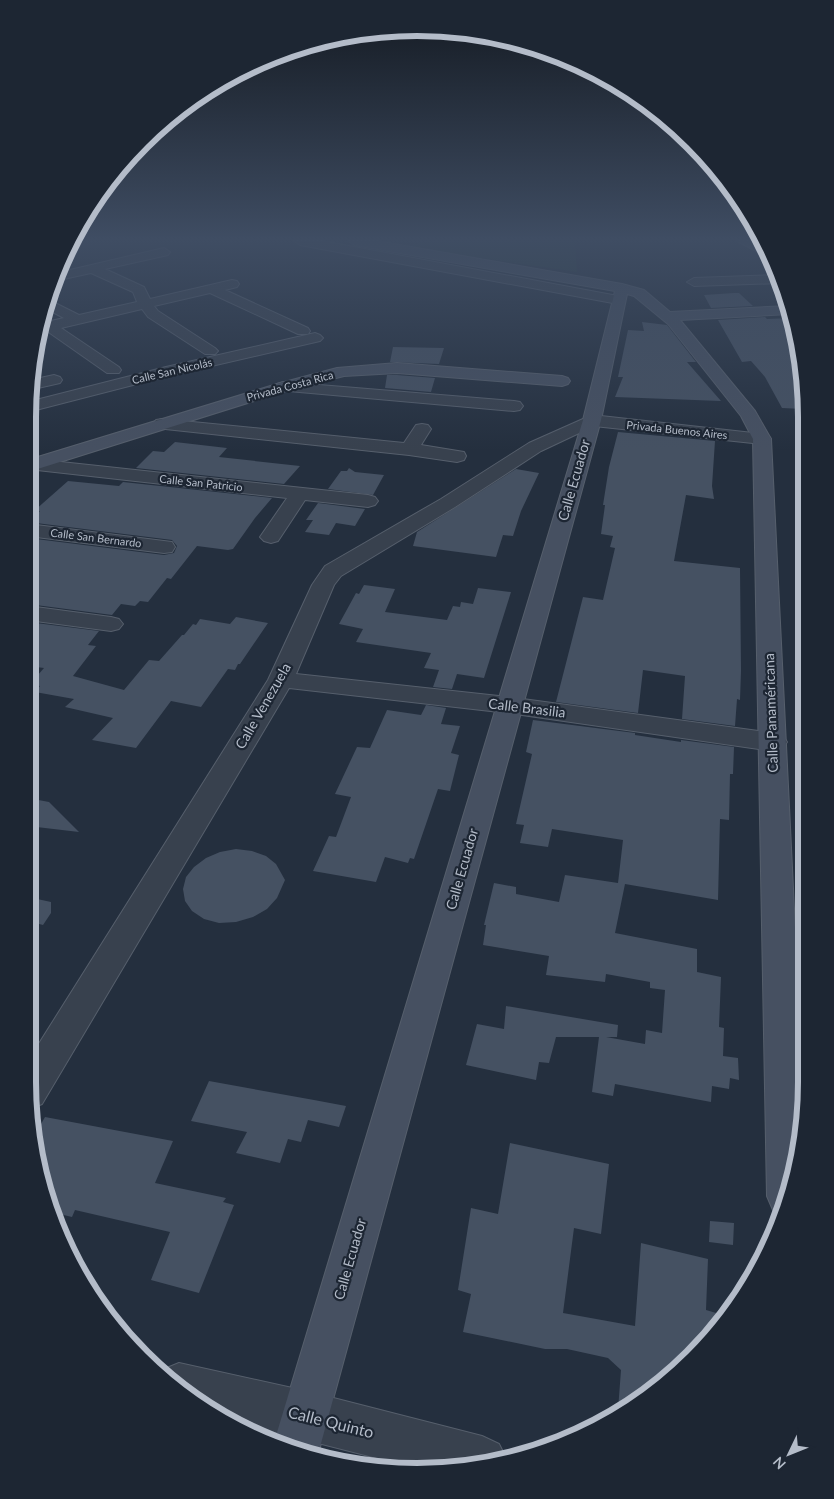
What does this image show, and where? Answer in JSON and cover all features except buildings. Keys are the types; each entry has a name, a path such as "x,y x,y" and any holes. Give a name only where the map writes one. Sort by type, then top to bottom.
{"street":[{"path":"60,311 78,320"},
{"path":"47,327 116,311"},
{"path":"151,311 210,352"},
{"path":"265,311 315,332"},
{"name":"Calle Ecuador","path":"301,1432 508,706 592,420 616,311"},
{"name":"Calle Panaméricana","path":"660,311 670,319 749,414 762,439 787,1170"},
{"path":"670,319 777,311"},
{"path":"670,319 784,315"},
{"path":"47,328 113,370"},
{"path":"272,337 315,332"},
{"name":"Calle San Nicolás","path":"36,405 315,332"},
{"path":"88,374 256,342"},
{"name":"Privada Costa Rica","path":"36,463 283,386 343,371 397,368 562,381"},
{"path":"38,383 54,380"},
{"path":"283,386 514,406"},
{"path":"409,449 444,400"},
{"name":"Privada Buenos Aires","path":"592,420 762,439"},
{"name":"Calle Venezuela","path":"36,1081 281,680 323,585 333,571 448,503 535,447 592,420"},
{"path":"162,424 409,449 457,456"},
{"name":"Calle San Patricio","path":"36,466 368,501"},
{"path":"271,537 300,493"},
{"name":"Calle San Bernardo","path":"36,531 164,546"},
{"path":"36,614 111,624"},
{"name":"Calle Brasilia","path":"281,680 508,706 772,742"},
{"name":"Calle Quinto","path":"196,1393 301,1432 465,1459"}]}
